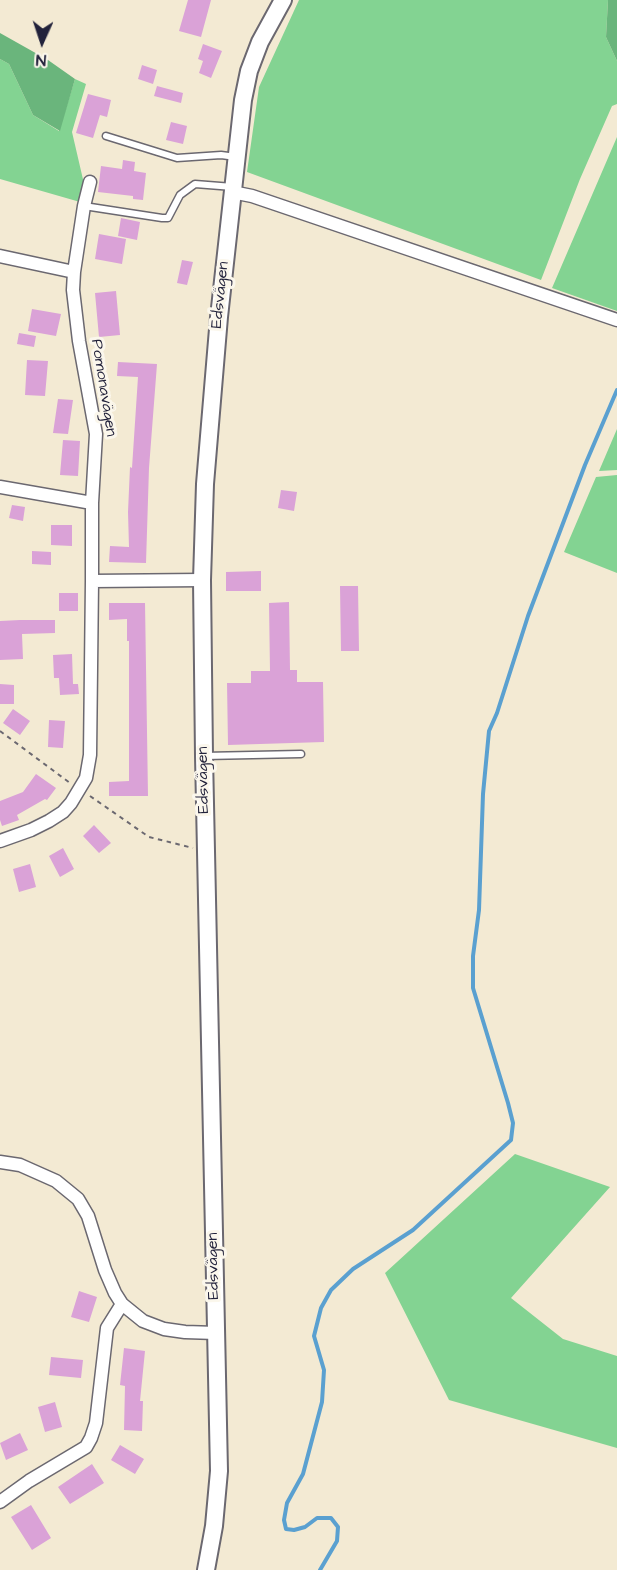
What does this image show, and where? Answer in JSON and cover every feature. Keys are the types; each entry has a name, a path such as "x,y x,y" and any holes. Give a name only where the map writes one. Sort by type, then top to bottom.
{"street":[{"name":"Edsvägen","path":"206,1570 214,1526 219,1471 204,756 202,580 205,484 232,189 249,71 260,42 283,0"},
{"name":"Pomonavägen","path":"0,841 49,821 63,812 86,778 90,755 92,503 96,434 79,341 73,290 84,206 90,182"},
{"path":"232,189 617,320"},
{"path":"0,256 74,272"},
{"path":"0,487 92,503"},
{"path":"92,581 202,580"},
{"path":"0,1162 21,1165 56,1181 78,1199 88,1216 105,1270 115,1293 122,1304 143,1321 164,1329 216,1333"},
{"path":"0,1502 29,1481 86,1447 96,1423 107,1328 122,1304"}],"lane":[{"path":"106,136 177,158 221,155 236,157"},
{"path":"84,206 168,218 180,195 195,184 232,189"},
{"path":"204,756 301,754"}],"path":[{"path":"0,731 148,837 206,852"}],"green space":[{"path":"299,0 608,0 606,37 617,61 617,104 612,106 580,179 541,280 247,172 259,87"},
{"path":"608,0 617,0 617,61 606,37"},
{"path":"0,33 48,60 75,79 60,131 33,115 9,64 0,59"},
{"path":"0,59 9,64 33,115 59,131 75,79 86,84 72,132 85,188 80,202 0,179"},
{"path":"617,137 617,311 552,288"},
{"path":"617,429 617,470 599,471"},
{"path":"617,475 617,573 564,552 596,477"},
{"path":"515,1154 610,1187 511,1298 563,1339 617,1356 617,1448 449,1400 385,1273"}],"building":[{"path":"188,0 211,0 201,37 179,31"},
{"path":"203,44 222,51 211,78 199,73 203,61 198,59"},
{"path":"142,65 157,70 153,84 138,79"},
{"path":"157,86 183,93 181,103 154,96"},
{"path":"88,94 111,100 107,117 100,115 93,138 76,133"},
{"path":"171,122 187,126 183,144 166,140"},
{"path":"123,160 135,162 134,171 146,173 143,200 133,199 133,196 98,192 101,166 122,169"},
{"path":"121,218 140,222 137,240 118,236"},
{"path":"99,234 126,239 122,264 95,259"},
{"path":"182,260 193,262 187,285 177,283"},
{"path":"116,291 120,335 99,337 95,293"},
{"path":"32,309 61,314 56,336 28,331"},
{"path":"19,333 36,336 34,347 17,344"},
{"path":"27,360 48,361 45,396 25,395"},
{"path":"118,362 157,364 149,468 146,563 109,562 110,546 129,547 130,467 132,468 138,377 117,376"},
{"path":"58,399 73,400 68,434 53,433"},
{"path":"63,440 80,441 78,476 60,475"},
{"path":"281,490 297,492 294,511 278,508"},
{"path":"12,505 25,507 23,521 9,518"},
{"path":"51,525 72,525 72,546 51,545"},
{"path":"32,551 51,552 51,565 32,564"},
{"path":"261,571 261,591 226,591 226,572"},
{"path":"340,586 358,586 359,651 341,651"},
{"path":"59,593 78,593 78,611 59,611"},
{"path":"289,602 290,670 297,670 297,682 323,682 324,742 228,745 227,683 251,683 251,671 270,671 269,603"},
{"path":"109,603 145,603 148,796 109,796 109,782 129,781 129,641 127,641 127,619 109,620"},
{"path":"55,620 55,633 22,634 23,659 0,660 0,621"},
{"path":"72,654 73,684 78,684 79,694 60,695 59,678 54,678 53,655"},
{"path":"0,684 14,685 14,704 0,704"},
{"path":"13,709 30,721 20,735 3,723"},
{"path":"49,720 65,721 63,748 48,747"},
{"path":"36,774 56,788 47,800 17,815 19,820 2,826 0,801 23,792"},
{"path":"94,825 111,843 99,853 83,836"},
{"path":"63,848 74,869 60,877 49,856"},
{"path":"30,864 36,887 19,892 13,869"},
{"path":"79,1291 97,1297 89,1322 71,1317"},
{"path":"124,1348 145,1351 140,1401 143,1401 142,1431 124,1430 125,1386 120,1385"},
{"path":"51,1357 83,1360 81,1378 49,1375"},
{"path":"55,1402 62,1427 45,1432 38,1407"},
{"path":"20,1433 28,1450 6,1460 0,1443"},
{"path":"120,1445 144,1459 135,1474 111,1460"},
{"path":"92,1464 104,1483 70,1504 58,1487"},
{"path":"31,1505 51,1538 32,1550 11,1517"}],"waterway":[{"path":"320,1570 337,1541 338,1527 331,1518 317,1518 305,1527 294,1530 286,1529 284,1520 287,1503 303,1474 322,1402 324,1370 314,1336 321,1308 331,1290 353,1269 413,1230 511,1140 513,1123 473,988 473,956 479,910 483,794 489,731 528,616 585,465 617,390"}]}
